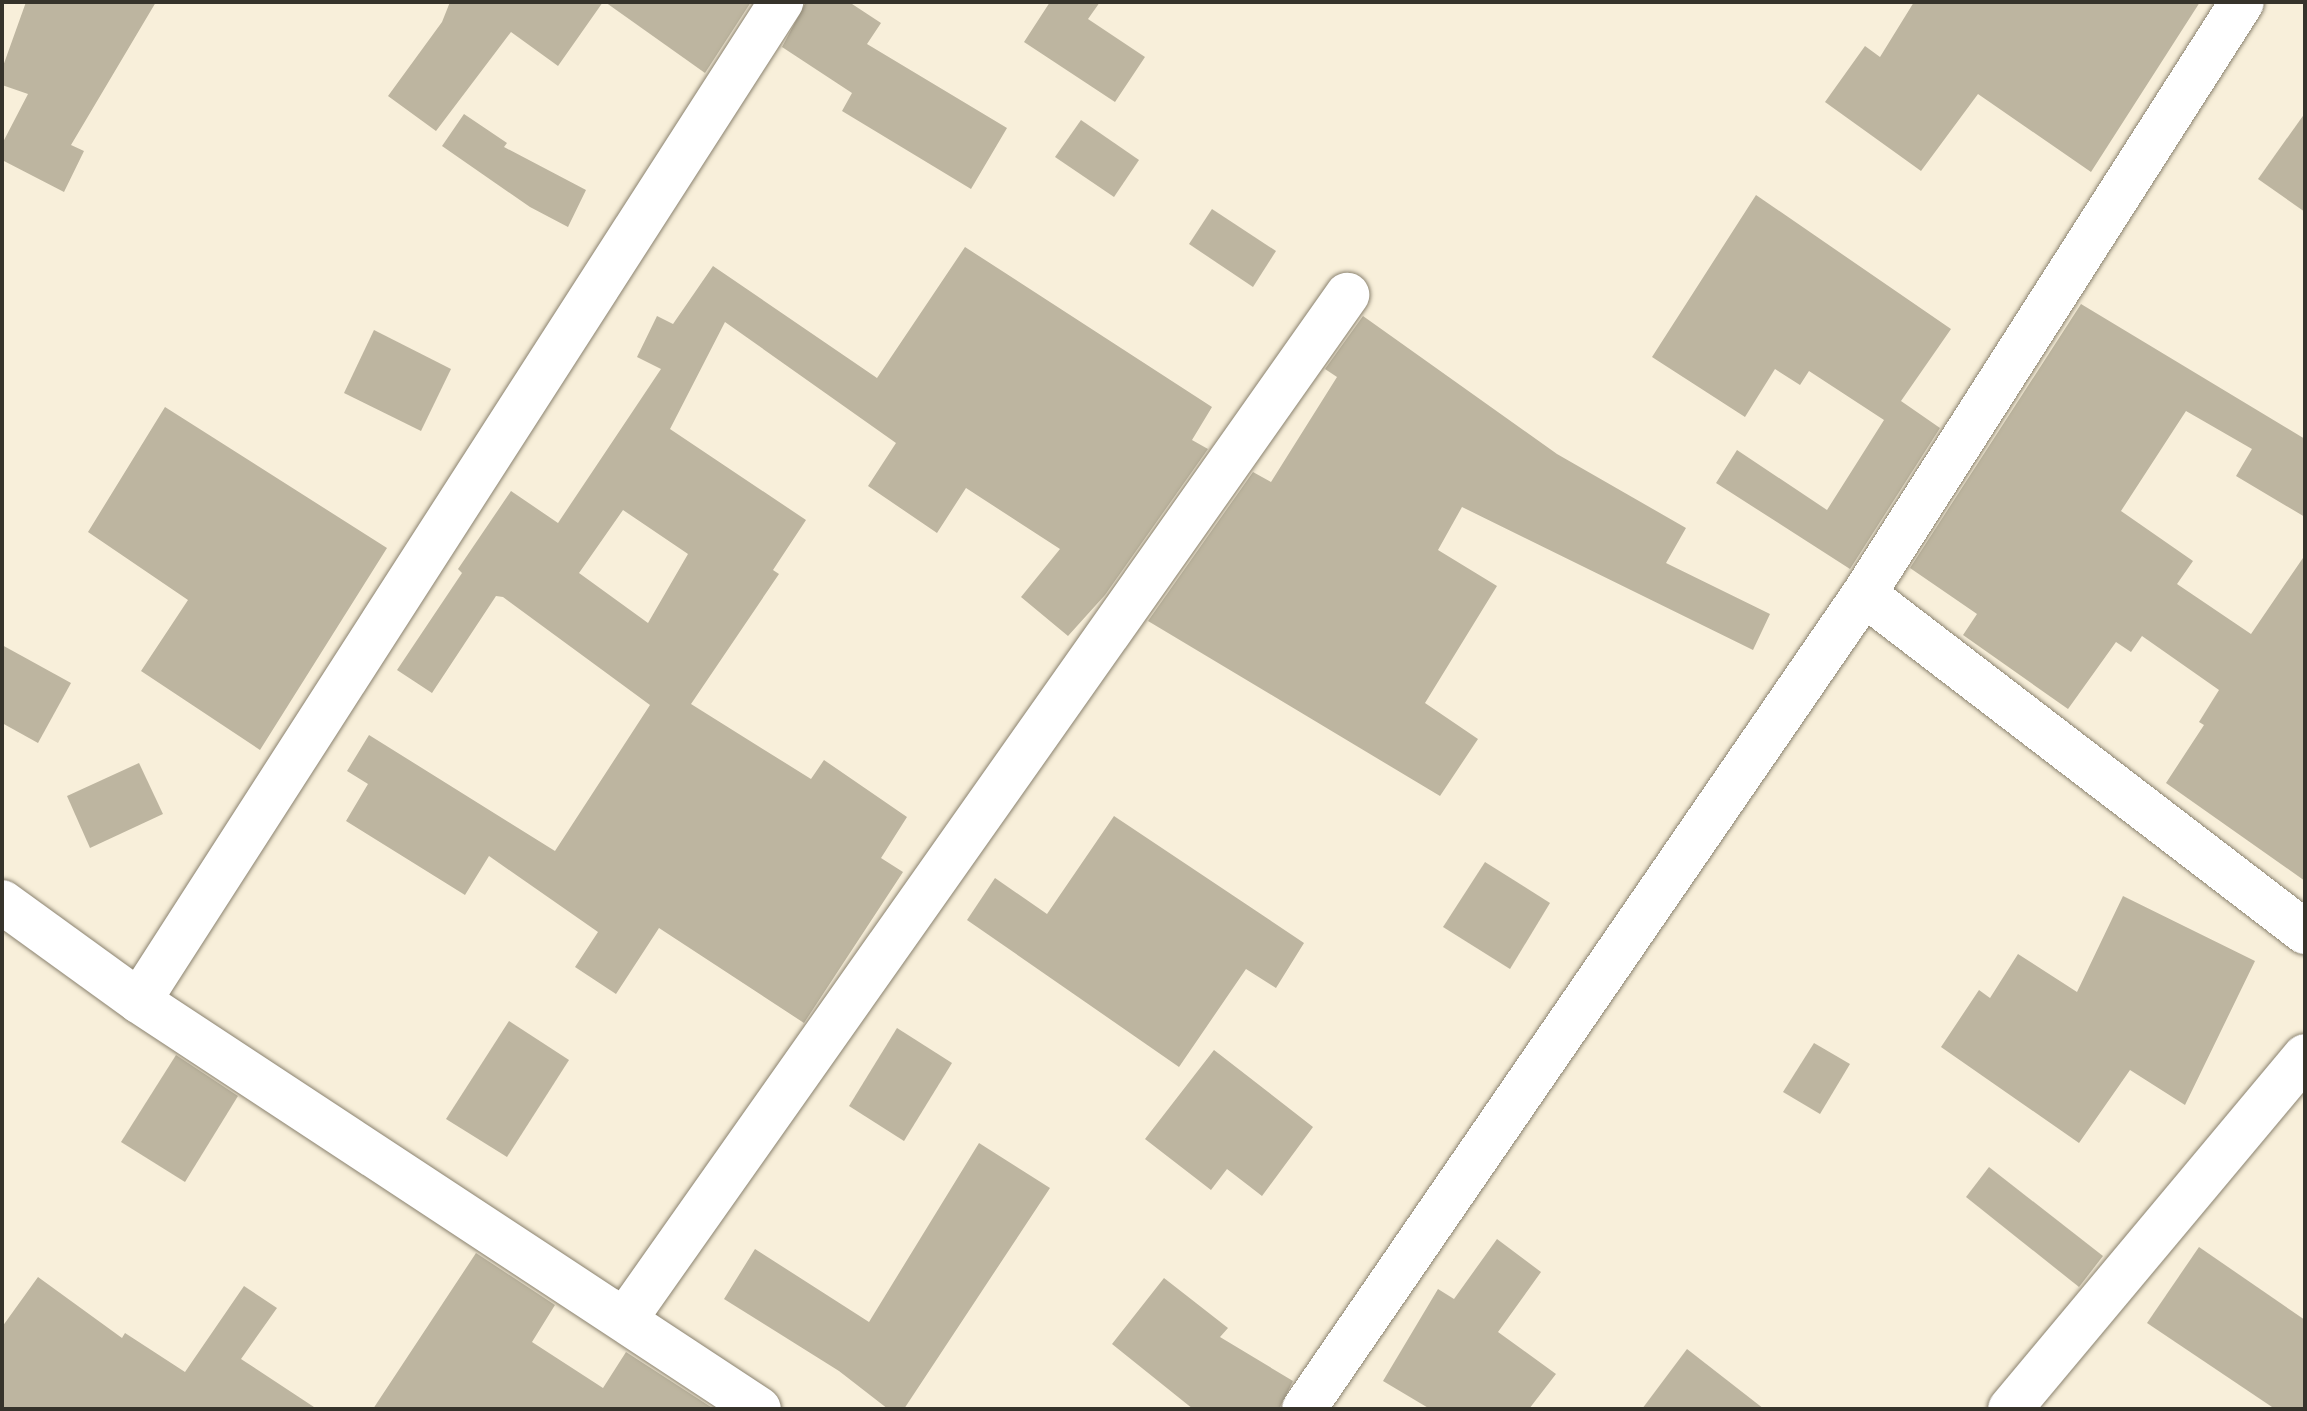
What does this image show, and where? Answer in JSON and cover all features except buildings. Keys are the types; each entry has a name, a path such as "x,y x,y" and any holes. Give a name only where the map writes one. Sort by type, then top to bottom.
{"street":[{"path":"139,1001 781,2"},
{"path":"1304,1409 1864,594 2242,2"},
{"path":"626,1318 1347,295"},
{"path":"1864,594 2305,932"},
{"path":"2,902 139,1001 626,1318 759,1409"},
{"path":"2010,1409 2305,1056"}]}
